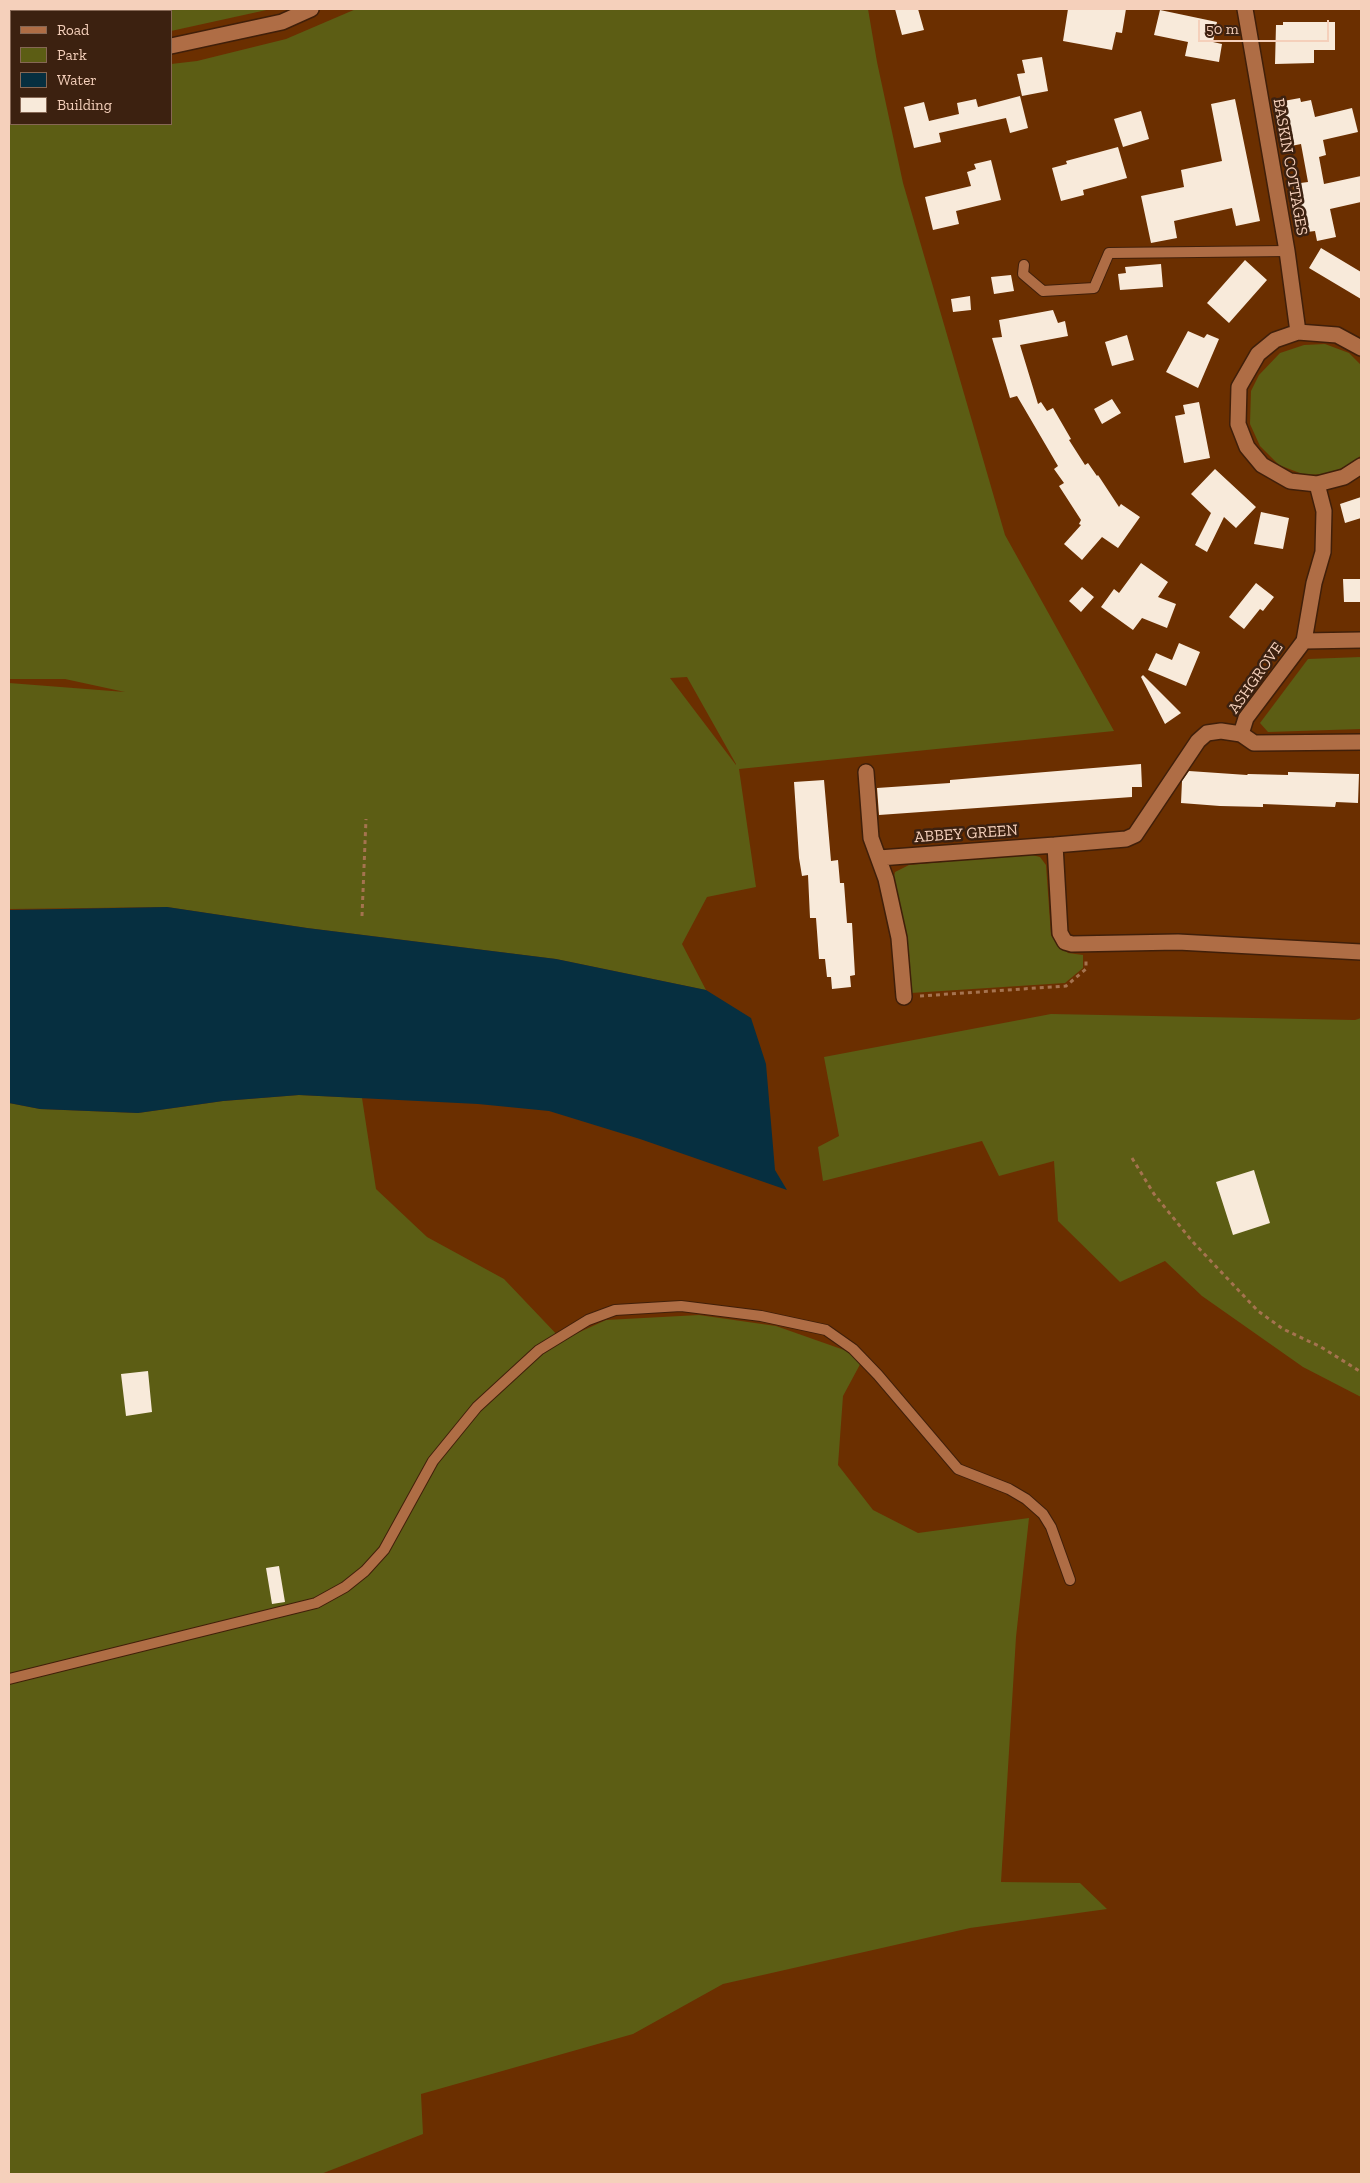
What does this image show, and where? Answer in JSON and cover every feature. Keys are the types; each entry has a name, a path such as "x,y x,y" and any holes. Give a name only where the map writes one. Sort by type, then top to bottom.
{"street":[{"path":"172,46 282,22 311,9"},
{"name":"BASKIN COTTAGES","path":"1246,9 1287,251 1298,332"},
{"path":"1361,348 1337,334 1298,332 1275,340 1258,354 1239,387 1238,424 1247,447 1262,465 1290,480 1317,484 1344,477 1361,466"},
{"name":"ASHGROVE","path":"1317,484 1324,511 1323,552 1314,583 1304,641 1246,718 1241,734 1254,743 1361,742"},
{"name":"ASHGROVE","path":"1304,641 1361,640"},
{"name":"ABBEY GREEN","path":"879,858 1126,839 1135,835 1198,741 1207,733 1220,731 1241,734"},
{"path":"866,772 871,838 886,879 899,938 904,997"},
{"path":"1055,845 1060,933 1065,942 1121,945 1178,942 1361,952"}],"lane":[{"path":"1024,265 1024,274 1043,291 1094,288 1109,253 1287,251"},
{"path":"9,1679 316,1603 345,1587 365,1571 384,1550 434,1461 477,1407 539,1350 588,1320 615,1310 681,1306 761,1316 826,1330 854,1349 958,1468 1009,1489 1026,1499 1043,1514 1051,1527 1070,1580"}],"path":[{"path":"362,916 366,819"},
{"path":"904,997 1066,986 1086,969 1086,944"},
{"path":"1132,1158 1154,1194 1192,1240 1258,1311 1283,1329 1321,1347 1361,1372"}],"green space":[{"path":"271,9 172,31 172,10 165,10"},
{"path":"356,9 868,9 877,62 903,183 1005,535 1114,731 739,769 756,887 707,897 682,944 706,990 556,959 307,928 167,907 9,909 9,683 125,692 65,679 9,679 9,85 10,125 172,125 172,64 197,61 286,39","holes":["687,677 736,765 670,678"]},
{"path":"1325,344 1349,353 1361,365 1361,455 1354,462 1329,474 1305,475 1279,465 1260,446 1250,424 1251,391 1259,375 1280,353 1304,345"},
{"path":"1361,657 1361,729 1268,732 1260,723 1308,659"},
{"path":"1029,854 1040,857 1046,865 1051,935 1068,953 1083,955 1083,968 1065,983 911,993 907,937 893,882 895,872 909,865"},
{"path":"1051,1014 1355,1020 1361,1018 1361,1397 1303,1367 1202,1296 1165,1261 1120,1282 1058,1221 1054,1161 999,1176 982,1141 823,1181 818,1147 839,1136 824,1057"},
{"path":"299,1095 362,1098 376,1189 427,1237 504,1279 562,1340 606,1320 699,1315 776,1326 864,1357 843,1396 838,1465 873,1510 918,1533 1029,1518 1016,1637 1001,1882 1080,1883 1107,1909 970,1928 723,1984 633,2034 421,2094 423,2134 321,2174 9,2174 9,1103 40,1109 138,1113 223,1101"}],"water":[{"path":"167,907 307,928 556,959 706,990 751,1018 766,1064 775,1170 787,1190 640,1139 549,1111 478,1104 299,1095 223,1101 138,1113 40,1109 9,1103 9,910"}],"building":[{"path":"895,9 918,9 924,30 902,35"},
{"path":"1068,9 1126,9 1122,33 1116,32 1112,50 1063,41"},
{"path":"1160,10 1217,22 1213,42 1222,44 1219,62 1185,56 1188,42 1154,35"},
{"path":"1283,22 1335,22 1335,50 1314,50 1314,63 1275,64 1276,25 1283,25"},
{"path":"1042,57 1048,91 1022,96 1017,74 1025,73 1022,60"},
{"path":"1020,96 1028,128 1010,133 1006,118 939,133 941,142 914,148 904,107 924,102 929,121 959,114 957,103 976,99 978,107"},
{"path":"1300,98 1301,102 1311,100 1315,117 1352,108 1358,132 1323,140 1326,155 1319,157 1324,184 1361,176 1361,202 1330,209 1336,237 1317,241 1315,231 1307,232 1303,210 1298,211 1293,184 1308,182 1301,144 1286,147 1285,144 1282,144 1276,120 1281,119 1278,102"},
{"path":"1235,99 1260,221 1236,226 1232,208 1174,221 1177,238 1151,243 1141,196 1184,187 1181,170 1222,161 1211,104"},
{"path":"1141,111 1149,139 1123,147 1114,119"},
{"path":"1118,147 1127,178 1083,190 1084,195 1061,201 1052,168 1067,164 1066,161"},
{"path":"991,160 1001,200 956,211 959,224 933,230 925,197 971,186 967,172 976,169 974,164"},
{"path":"1321,248 1361,272 1361,299 1309,268"},
{"path":"1245,260 1267,280 1229,323 1207,303"},
{"path":"1161,264 1163,287 1120,290 1118,274 1126,273 1125,267"},
{"path":"1011,275 1014,291 994,294 991,277"},
{"path":"970,296 971,310 953,312 951,299"},
{"path":"1053,310 1058,323 1065,321 1068,336 1020,345 1038,404 1041,402 1047,411 1053,408 1071,439 1069,440 1085,465 1088,463 1098,475 1119,507 1121,504 1140,517 1118,548 1102,537 1082,560 1064,544 1081,525 1079,524 1081,520 1059,486 1064,483 1054,469 1058,466 1017,396 1010,398 992,338 1002,337 999,320"},
{"path":"1188,331 1204,338 1207,334 1219,339 1198,388 1166,372"},
{"path":"1127,335 1134,360 1112,366 1105,342"},
{"path":"1112,399 1121,413 1102,424 1094,409"},
{"path":"1199,402 1210,458 1184,463 1175,416 1185,414 1183,405"},
{"path":"1215,469 1256,507 1236,528 1224,517 1207,552 1195,545 1211,513 1191,494"},
{"path":"1361,497 1361,518 1345,523 1340,504"},
{"path":"1261,512 1289,518 1283,549 1254,544"},
{"path":"1141,563 1168,582 1158,597 1176,604 1167,628 1142,618 1133,630 1101,607 1114,589 1119,593"},
{"path":"1343,579 1361,579 1361,602 1344,602"},
{"path":"1256,583 1274,597 1263,611 1260,609 1244,629 1229,617"},
{"path":"1082,587 1094,597 1081,612 1069,601"},
{"path":"1179,643 1200,652 1186,686 1148,670 1156,653 1172,660"},
{"path":"1143,675 1181,713 1165,724 1141,677"},
{"path":"1141,764 1142,787 1132,787 1132,797 879,815 877,788 950,783 950,780"},
{"path":"1189,771 1247,775 1288,775 1288,772 1359,774 1358,803 1336,802 1335,807 1263,804 1263,807 1181,803 1182,781"},
{"path":"824,780 831,861 838,860 840,883 844,883 847,923 852,923 855,975 850,976 851,987 832,989 831,977 827,977 825,959 819,959 816,918 810,918 808,875 802,876 794,782"},
{"path":"1254,1170 1270,1223 1233,1235 1216,1182"},
{"path":"148,1371 152,1412 126,1416 121,1374"},
{"path":"279,1566 285,1602 272,1604 266,1568"}]}
